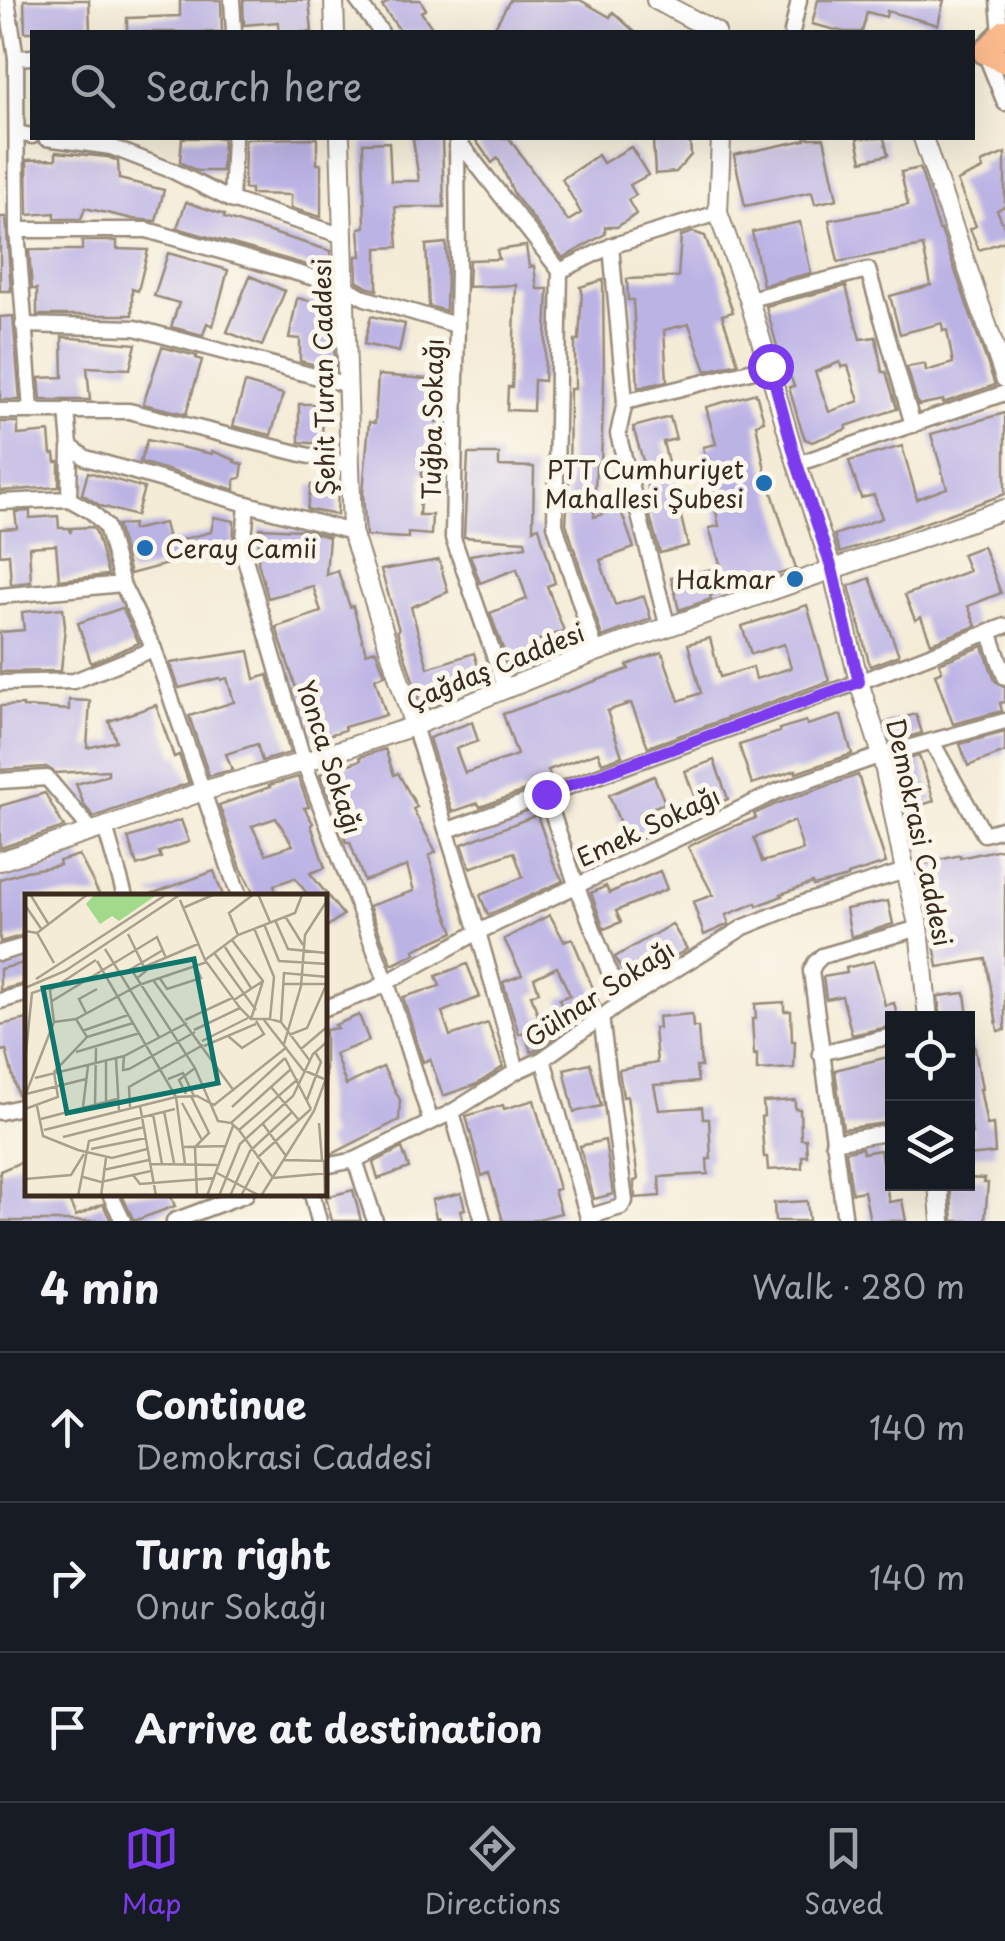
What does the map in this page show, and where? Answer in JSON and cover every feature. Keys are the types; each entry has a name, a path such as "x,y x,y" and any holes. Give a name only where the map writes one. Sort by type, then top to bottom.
{"highway":[{"path":"987,55 1003,32"}],"street":[{"path":"7,0 25,134 18,230 31,410"},
{"path":"232,0 234,30"},
{"path":"334,0 335,30"},
{"path":"358,0 379,30"},
{"path":"656,0 712,30"},
{"path":"792,30 799,0"},
{"path":"998,0 1003,32"},
{"path":"987,55 1005,103"},
{"path":"16,58 30,57"},
{"path":"60,140 111,147 173,171 231,200 344,236"},
{"path":"231,200 234,140"},
{"name":"Şehit Turan Caddesi","path":"340,140 352,532 448,830 518,1071"},
{"name":"Tuğba Sokağı","path":"456,140 453,538 506,690"},
{"path":"457,140 560,271 555,526 596,652"},
{"name":"Demokrasi Caddesi","path":"720,140 718,213 750,300 832,569 859,682 882,756 919,928 927,1011"},
{"path":"923,140 1000,348 1005,378"},
{"path":"560,271 610,246 718,213"},
{"path":"18,230 147,230 346,287 365,298 456,325"},
{"path":"610,246 625,402 618,434 668,628"},
{"path":"750,300 868,270 913,425"},
{"path":"23,325 135,328 348,385"},
{"path":"625,402 770,366"},
{"path":"797,464 1005,393"},
{"path":"67,410 68,499"},
{"path":"0,411 130,410 350,466"},
{"path":"70,446 86,458 352,532"},
{"path":"0,502 68,499 92,512 106,526 122,584 154,649 238,894"},
{"name":"Yonca Sokağı","path":"247,504 242,552 304,762 387,983 431,1122"},
{"name":"Çağdaş Caddesi","path":"0,861 203,791 414,726 596,652 1005,509"},
{"path":"0,596 122,584"},
{"path":"448,830 1005,626"},
{"path":"989,631 1005,677"},
{"path":"0,683 74,681 154,649"},
{"name":"Emek Sokağı","path":"328,1007 387,983 478,932 778,790 1005,721"},
{"path":"932,742 984,834 1005,828"},
{"path":"0,781 47,778 98,829 124,894"},
{"path":"546,794 621,1003"},
{"name":"Gülnar Sokağı","path":"328,1165 355,1160 452,1112 543,1059 621,1003 744,927 806,902 905,871"},
{"path":"845,1221 810,971 822,956 919,928"},
{"path":"0,953 25,946"},
{"path":"0,1001 25,994"},
{"path":"543,1059 588,1219 621,1207 625,1201 601,1017"},
{"path":"820,1052 885,1038"},
{"path":"0,1112 25,1106"},
{"path":"452,1112 483,1221"},
{"path":"833,1142 885,1133"},
{"path":"355,1160 375,1221"},
{"path":"938,1191 940,1221"},
{"path":"111,1196 123,1221"},
{"path":"174,1221 241,1196"},
{"path":"313,1196 319,1221"}],"building":[{"path":"24,0 89,0 90,30 25,32"},
{"path":"180,0 221,0 222,30 127,30 127,18 180,16"},
{"path":"243,0 309,0 312,30 279,30 278,22 244,25"},
{"path":"391,0 420,0 426,9 421,12 434,30 400,30 382,6"},
{"path":"510,0 580,0 610,17 613,12 633,30 493,30"},
{"path":"818,0 944,0 938,25 887,11 886,17 867,12 862,30 836,30 812,24"},
{"path":"182,140 223,140 222,171 197,171 180,162"},
{"path":"245,140 317,140 321,217 291,208 291,195 251,194 251,189 244,189"},
{"path":"413,140 442,140 444,207 395,207 398,247 377,248 377,290 369,288 357,281 356,256 361,256 359,228 365,227 363,143 389,142 391,181 419,181"},
{"path":"475,140 510,140 568,221 581,213 562,179 598,155 603,163 631,147 648,175 630,185 636,195 628,200 636,214 617,227 605,227 605,234 563,258 514,194 498,158 492,163"},
{"path":"805,140 824,140 837,199 815,204 812,192 745,206 734,155"},
{"path":"857,140 884,140 888,155 862,161"},
{"path":"653,141 690,141 691,155 676,172 655,174"},
{"path":"56,152 108,157 118,161 119,179 164,190 156,221 85,208 81,219 55,219 55,213 28,215 27,160 56,159"},
{"path":"1005,153 1005,206 997,210 1005,241 979,250 970,229 976,226 957,181 983,169 981,163"},
{"path":"920,168 995,385 943,403 918,405 907,367 925,364 926,371 953,363 942,323 900,334 890,296 931,285 923,246 838,262 829,220 908,205 901,172"},
{"path":"186,202 331,251 328,271 177,228"},
{"path":"0,217 6,217 11,291 0,291"},
{"path":"800,222 811,273 763,285 752,232"},
{"path":"693,232 705,236 733,312 722,315 738,363 706,371 689,324 664,330 667,381 638,388 633,300 628,300 627,279 678,277 681,236"},
{"path":"82,241 117,241 117,249 148,250 138,291 132,289 132,315 37,315 37,289 32,289 29,250 82,250"},
{"path":"446,243 446,311 429,306 426,245"},
{"path":"526,246 537,289 548,289 544,381 534,380 533,411 507,410 508,387 512,387 516,285 468,287 469,260 499,259 497,250"},
{"path":"168,253 228,270 213,326 207,323 203,335 171,327 179,303 154,296"},
{"path":"250,276 285,291 262,346 227,332"},
{"path":"603,280 601,463 596,463 594,517 620,508 634,548 600,560 615,605 644,596 651,619 602,637 566,523 570,389 575,389 580,287"},
{"path":"846,286 860,339 876,337 882,372 886,372 897,409 812,442 805,439 789,387 794,386 778,350 766,306","holes":["840,362 841,367 848,366 859,401 829,412 815,372"]},
{"path":"297,298 333,306 328,341 334,343 335,370 300,361 300,339 289,338"},
{"path":"13,316 20,400 0,400 0,317"},
{"path":"371,316 405,324 399,352 364,344"},
{"path":"62,337 136,344 130,369 87,367 90,400 41,400 39,378 63,377"},
{"path":"162,347 202,360 186,414 143,404"},
{"path":"378,375 439,380 436,422 444,423 441,473 422,472 419,515 432,515 431,535 366,536 363,493 369,422 375,423"},
{"path":"245,383 283,394 271,435 233,426"},
{"path":"756,393 764,421 756,424 765,470 796,569 710,595 711,599 679,610 671,578 721,567 709,528 719,526 703,447 716,444 706,407"},
{"path":"299,404 323,404 322,444 299,442"},
{"path":"1005,413 1005,494 840,553 834,535 882,518 874,495 861,498 849,461 902,446 917,499 947,488 931,434"},
{"path":"670,417 676,439 663,442 688,546 660,553 648,509 653,508 644,464 633,427"},
{"path":"0,422 18,422 18,435 49,432 51,454 59,462 59,487 0,491"},
{"path":"147,440 212,451 235,460 243,464 241,478 235,479 235,490 140,462"},
{"path":"468,454 499,454 499,466 534,467 533,529 539,527 555,583 547,586 564,631 531,643 537,663 511,671 490,613 527,599 517,569 480,583 470,555 526,546 525,541 464,537"},
{"path":"88,472 144,488 136,516 101,506 82,494"},
{"path":"311,485 338,490 337,515 307,509"},
{"path":"30,511 30,518 58,516 59,528 70,528 70,533 72,528 92,527 108,575 59,580 56,545 29,547 31,582 11,584 9,554 0,555 0,529 17,528 15,512"},
{"path":"214,517 234,521 233,557 214,562 213,557 187,564 186,559 130,574 117,525 133,524 132,530 164,523 169,543 211,532"},
{"path":"260,528 302,530 329,537 326,575 338,571 366,653 376,650 385,675 375,678 386,715 313,740 276,627 321,612 313,586 268,598 258,562"},
{"path":"983,546 1001,593 968,606 976,626 931,643 921,617 915,620 905,595 969,571 962,554"},
{"path":"439,560 448,592 411,607 428,668 474,653 483,683 422,709 381,570"},
{"path":"870,578 899,655 870,666 849,586"},
{"path":"807,605 829,681 648,747 631,703 607,711 622,756 602,763 598,752 548,770 552,781 480,807 478,803 452,812 429,738 472,722 478,741 456,749 465,773 517,755 503,714 629,669 627,665 662,652 679,701 701,693 688,644 710,638 720,677 753,667 756,679 791,668 784,644 751,654 742,626"},
{"path":"63,608 61,671 0,672 0,632 24,630 22,612"},
{"path":"122,608 139,643 91,663 78,623"},
{"path":"983,646 995,681 1005,687 1002,711 953,724 935,674 942,671 939,663"},
{"path":"249,651 255,679 268,675 290,753 262,761 257,744 226,754 232,770 209,776 189,716 234,702 227,678 179,688 170,663"},
{"path":"69,700 90,701 87,748 116,741 109,721 156,705 174,757 179,755 189,783 94,817 84,805 76,784 108,775 108,770 0,770 0,706 69,710"},
{"path":"916,714 922,733 891,742 885,723"},
{"path":"841,715 852,754 752,784 739,745 806,721 807,725"},
{"path":"1005,732 1005,752 968,766 960,744"},
{"path":"385,749 394,775 398,773 417,807 413,809 436,852 429,856 454,932 392,965 369,906 414,891 407,866 364,881 320,774"},
{"path":"919,756 934,801 907,810 896,762"},
{"path":"714,760 728,799 699,810 685,771"},
{"path":"858,775 886,863 848,877 813,886 812,883 757,906 756,903 726,915 729,924 704,935 693,902 713,895 688,847 756,818 754,814","holes":["794,821 803,850 762,862 754,838"]},
{"path":"654,776 665,803 641,812 650,835 628,844 609,795"},
{"path":"298,777 309,807 304,808 313,823 325,868 310,873 326,894 307,894 295,878 274,885 276,894 254,894 219,805","holes":["276,818 293,845 266,854 252,826"]},
{"path":"45,793 64,827 0,848 0,806"},
{"path":"537,815 563,881 488,915 480,895 523,877 514,852 470,868 462,844"},
{"path":"181,820 189,842 159,852 161,858 137,866 128,838"},
{"path":"1005,848 1005,1030 998,1031 986,959 938,967 933,939 937,938 919,865"},
{"path":"79,855 99,894 25,894 25,935 0,942 0,879 60,865 59,861"},
{"path":"214,871 222,894 151,894"},
{"path":"660,871 667,889 616,911 621,922 604,929 591,893 606,886 609,893"},
{"path":"328,896 343,915 328,926"},
{"path":"888,901 893,924 851,937 846,909"},
{"path":"550,915 564,941 572,938 600,1005 531,1052 524,1032 519,1034 503,982 522,975 504,939","holes":["557,967 570,995 559,999 563,1009 539,1018 531,995 539,992 534,978"]},
{"path":"672,924 687,949 629,985 615,957"},
{"path":"874,961 885,1005 894,1003 896,1011 885,1011 885,1028 852,1035 842,996 826,999 823,977 847,973 846,968"},
{"path":"25,963 25,984 0,990 0,969"},
{"path":"467,964 480,997 442,1012 450,1036 488,1023 503,1067 477,1084 443,1096 430,1059 423,1062 403,997 440,986 436,976"},
{"path":"965,993 967,1011 939,1011 938,996"},
{"path":"784,1002 784,1011 791,1011 794,1068 757,1070 752,1019 756,1019 755,1004"},
{"path":"692,1014 693,1027 698,1027 698,1082 654,1085 659,1110 702,1107 703,1119 709,1119 708,1174 659,1177 660,1196 635,1198 634,1181 638,1180 627,1096 623,1097 619,1070 657,1063 654,1028 659,1028 658,1017"},
{"path":"359,1015 369,1041 335,1054 346,1085 383,1067 400,1100 399,1120 332,1154 328,1147 328,1030 337,1028 335,1025"},
{"path":"25,1020 25,1095 18,1096 6,1050 0,1051 0,1025"},
{"path":"975,1050 987,1125 993,1124 995,1153 975,1155"},
{"path":"885,1058 885,1123 843,1129 835,1070"},
{"path":"590,1063 601,1106 574,1112 564,1069"},
{"path":"534,1100 559,1189 554,1190 561,1213 531,1221 503,1221 489,1173 482,1176 466,1116"},
{"path":"795,1100 795,1109 800,1109 801,1139 806,1139 807,1156 802,1156 802,1168 768,1170 761,1117 763,1102"},
{"path":"605,1140 613,1194 594,1199 580,1146"},
{"path":"402,1148 409,1168 378,1179 373,1163"},
{"path":"880,1150 889,1202 902,1200 906,1221 870,1221 864,1191 852,1193 846,1151"},
{"path":"25,1160 25,1196 67,1196 76,1216 103,1204 111,1221 0,1221 0,1171"},
{"path":"975,1178 985,1179 985,1221 953,1221 951,1191 975,1191"},
{"path":"353,1190 361,1221 332,1221 326,1197"},
{"path":"461,1193 463,1221 436,1218 432,1200"},
{"path":"122,1196 171,1196 175,1206 134,1221"},
{"path":"807,1201 809,1221 775,1221 774,1203"}],"place":[{"name":"PTT Cumhuriyet Mahallesi Şubesi","path":"764,483"},
{"name":"Ceray Camii","path":"145,548"},
{"name":"Hakmar","path":"795,579"}],"route":[{"path":"546,794 859,682 832,569 770,366"}]}
